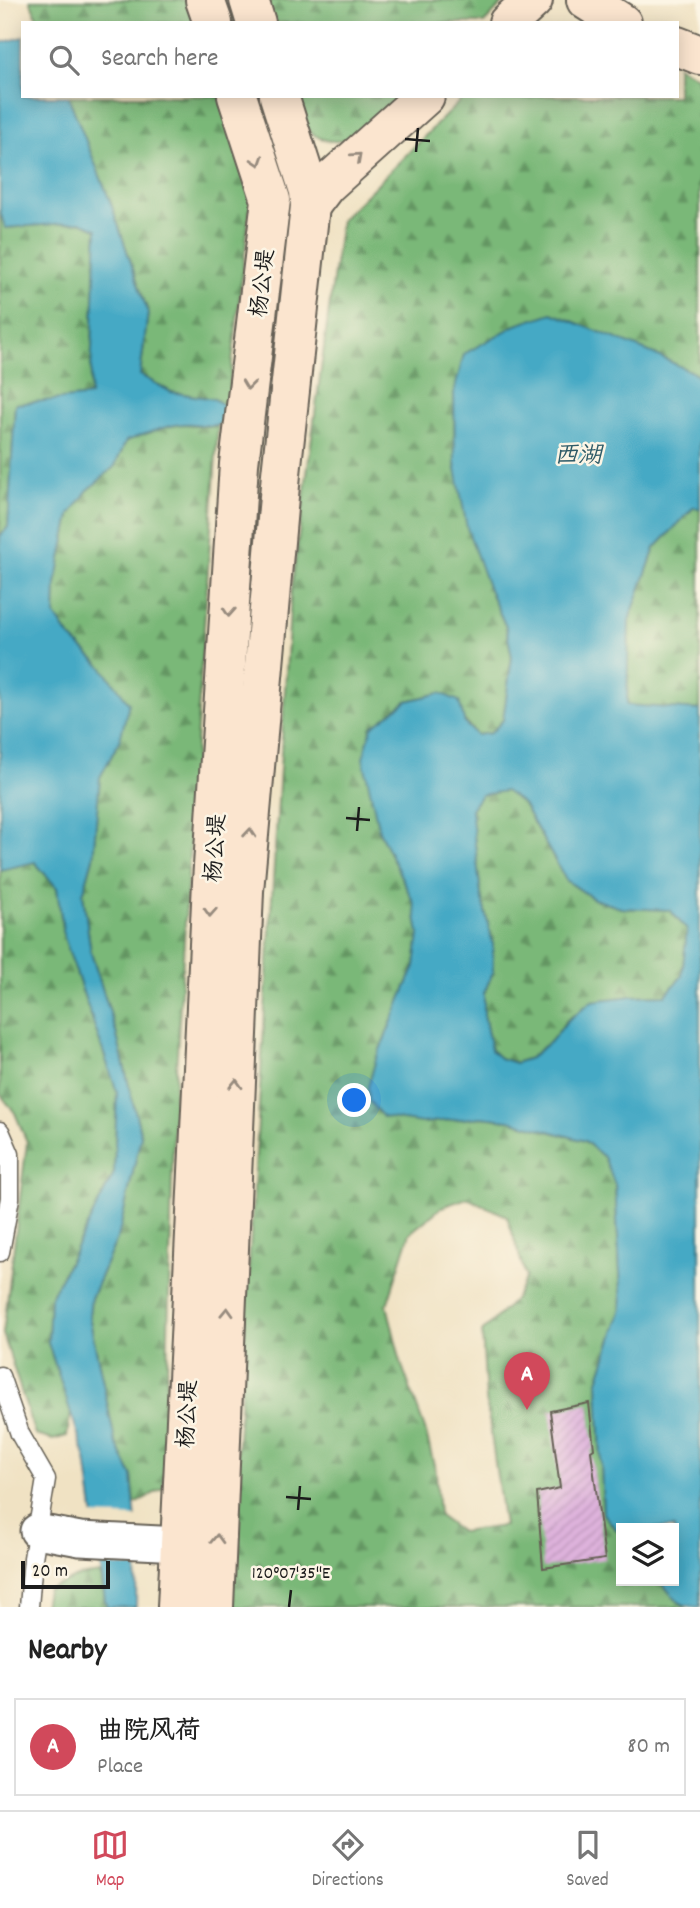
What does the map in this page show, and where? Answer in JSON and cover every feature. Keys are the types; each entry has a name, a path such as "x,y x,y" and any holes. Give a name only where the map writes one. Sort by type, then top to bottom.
{"main road":[{"path":"205,0 212,21"},
{"path":"248,0 255,21"},
{"path":"510,21 533,0"},
{"path":"586,0 619,21"},
{"path":"679,47 700,55"},
{"name":"杨公堤","path":"177,1607 212,882 237,492 271,200 238,98"},
{"name":"杨公堤","path":"214,1607 244,891 281,474 310,206 309,191 280,98"},
{"path":"310,206 326,185 423,98"}],"street":[{"path":"37,1531 80,1539 180,1544"}],"lane":[{"path":"0,1131 10,1154 10,1198 0,1252"},
{"path":"0,1376 20,1434 46,1479 29,1607"}],"green space":[{"path":"30,0 195,0 203,21 38,21"},
{"path":"258,0 506,0 486,21 265,21"},
{"path":"679,67 700,78 700,376 652,353 454,392 455,464 488,587 506,627 512,657 503,720 491,733 477,735 440,693 407,701 372,727 379,831 414,903 419,934 415,966 376,1059 422,1123 481,1117 509,1120 585,1141 604,1157 615,1185 622,1309 598,1381 603,1514 616,1529 616,1586 665,1586 685,1607 232,1607 232,1537 291,593 341,220 463,98 679,98","holes":["467,1198 507,1216 526,1277 515,1299 482,1332 486,1399 504,1526 461,1532 439,1516 436,1473 425,1429 401,1363 387,1305 410,1233 442,1207"]},
{"path":"69,98 231,98 255,164 227,407 214,399 171,392 140,375 148,312 110,201"},
{"path":"291,98 401,98 372,125 348,139 322,139 309,131"},
{"path":"0,211 6,228 80,222 97,229 90,397 15,405 8,527 0,536"},
{"path":"184,424 218,427 174,1103 164,1488 135,1504 132,1476 115,1441 89,1316 91,1298 119,1234 141,1136 116,1032 91,953 83,894 93,858 100,777 120,740 102,667 69,636 55,615 56,583 70,515 87,491 115,466 126,441 164,427"},
{"path":"694,507 700,509 700,710 627,706 629,621 655,548"},
{"path":"505,790 523,804 566,880 594,899 621,908 670,910 687,930 682,976 666,995 631,996 592,1002 567,1020 552,1040 530,1058 515,1063 500,1058 491,1050 484,1015 484,993 493,972 493,944 481,895 471,809 481,795"},
{"path":"35,862 57,888 64,937 117,1092 114,1173 50,1299 48,1343 71,1412 67,1436 53,1440 35,1435 3,1334 27,1142 15,1113 0,1094 0,870"},
{"path":"100,1574 107,1607 44,1607 47,1590 78,1577"}],"water":[{"path":"21,38 21,98 69,98 110,201 148,313 140,375 171,392 214,399 227,407 227,422 210,426 175,425 126,441 115,466 87,491 70,515 56,583 55,615 69,636 102,667 129,703 120,740 100,777 93,858 83,894 91,953 116,1032 141,1136 119,1234 91,1298 89,1316 115,1441 132,1476 137,1533 136,1607 107,1607 105,1601 86,1459 48,1343 50,1299 114,1173 117,1092 64,937 57,888 35,862 0,870 0,536 8,527 15,404 90,396 97,229 80,222 5,228 0,211 0,43"},
{"name":"西湖","path":"552,313 652,353 700,376 700,509 694,507 655,548 629,621 627,705 700,710 700,1607 681,1603 664,1586 679,1586 679,1523 616,1523 616,1529 603,1514 598,1381 622,1308 615,1185 604,1157 585,1141 509,1120 481,1117 422,1123 383,1117 369,1101 368,1087 376,1059 415,966 419,934 414,903 379,831 363,758 372,727 407,701 440,693 459,701 465,724 477,735 491,733 503,720 512,657 506,627 467,528 455,464 454,392 464,354 516,325","holes":["505,791 523,804 566,880 594,899 621,908 670,910 687,930 682,976 666,995 592,1001 567,1021 552,1040 530,1058 515,1063 500,1058 491,1050 484,1015 484,993 493,972 493,944 481,895 471,809 481,795"]}],"pier":[{"path":"90,1515 140,1517 139,1567 96,1565"}],"building":[{"path":"589,1403 594,1449 591,1451 605,1559 543,1568 537,1493 560,1488 550,1411"}],"place":[{"name":"曲院风荷","path":"527,1410"}]}
